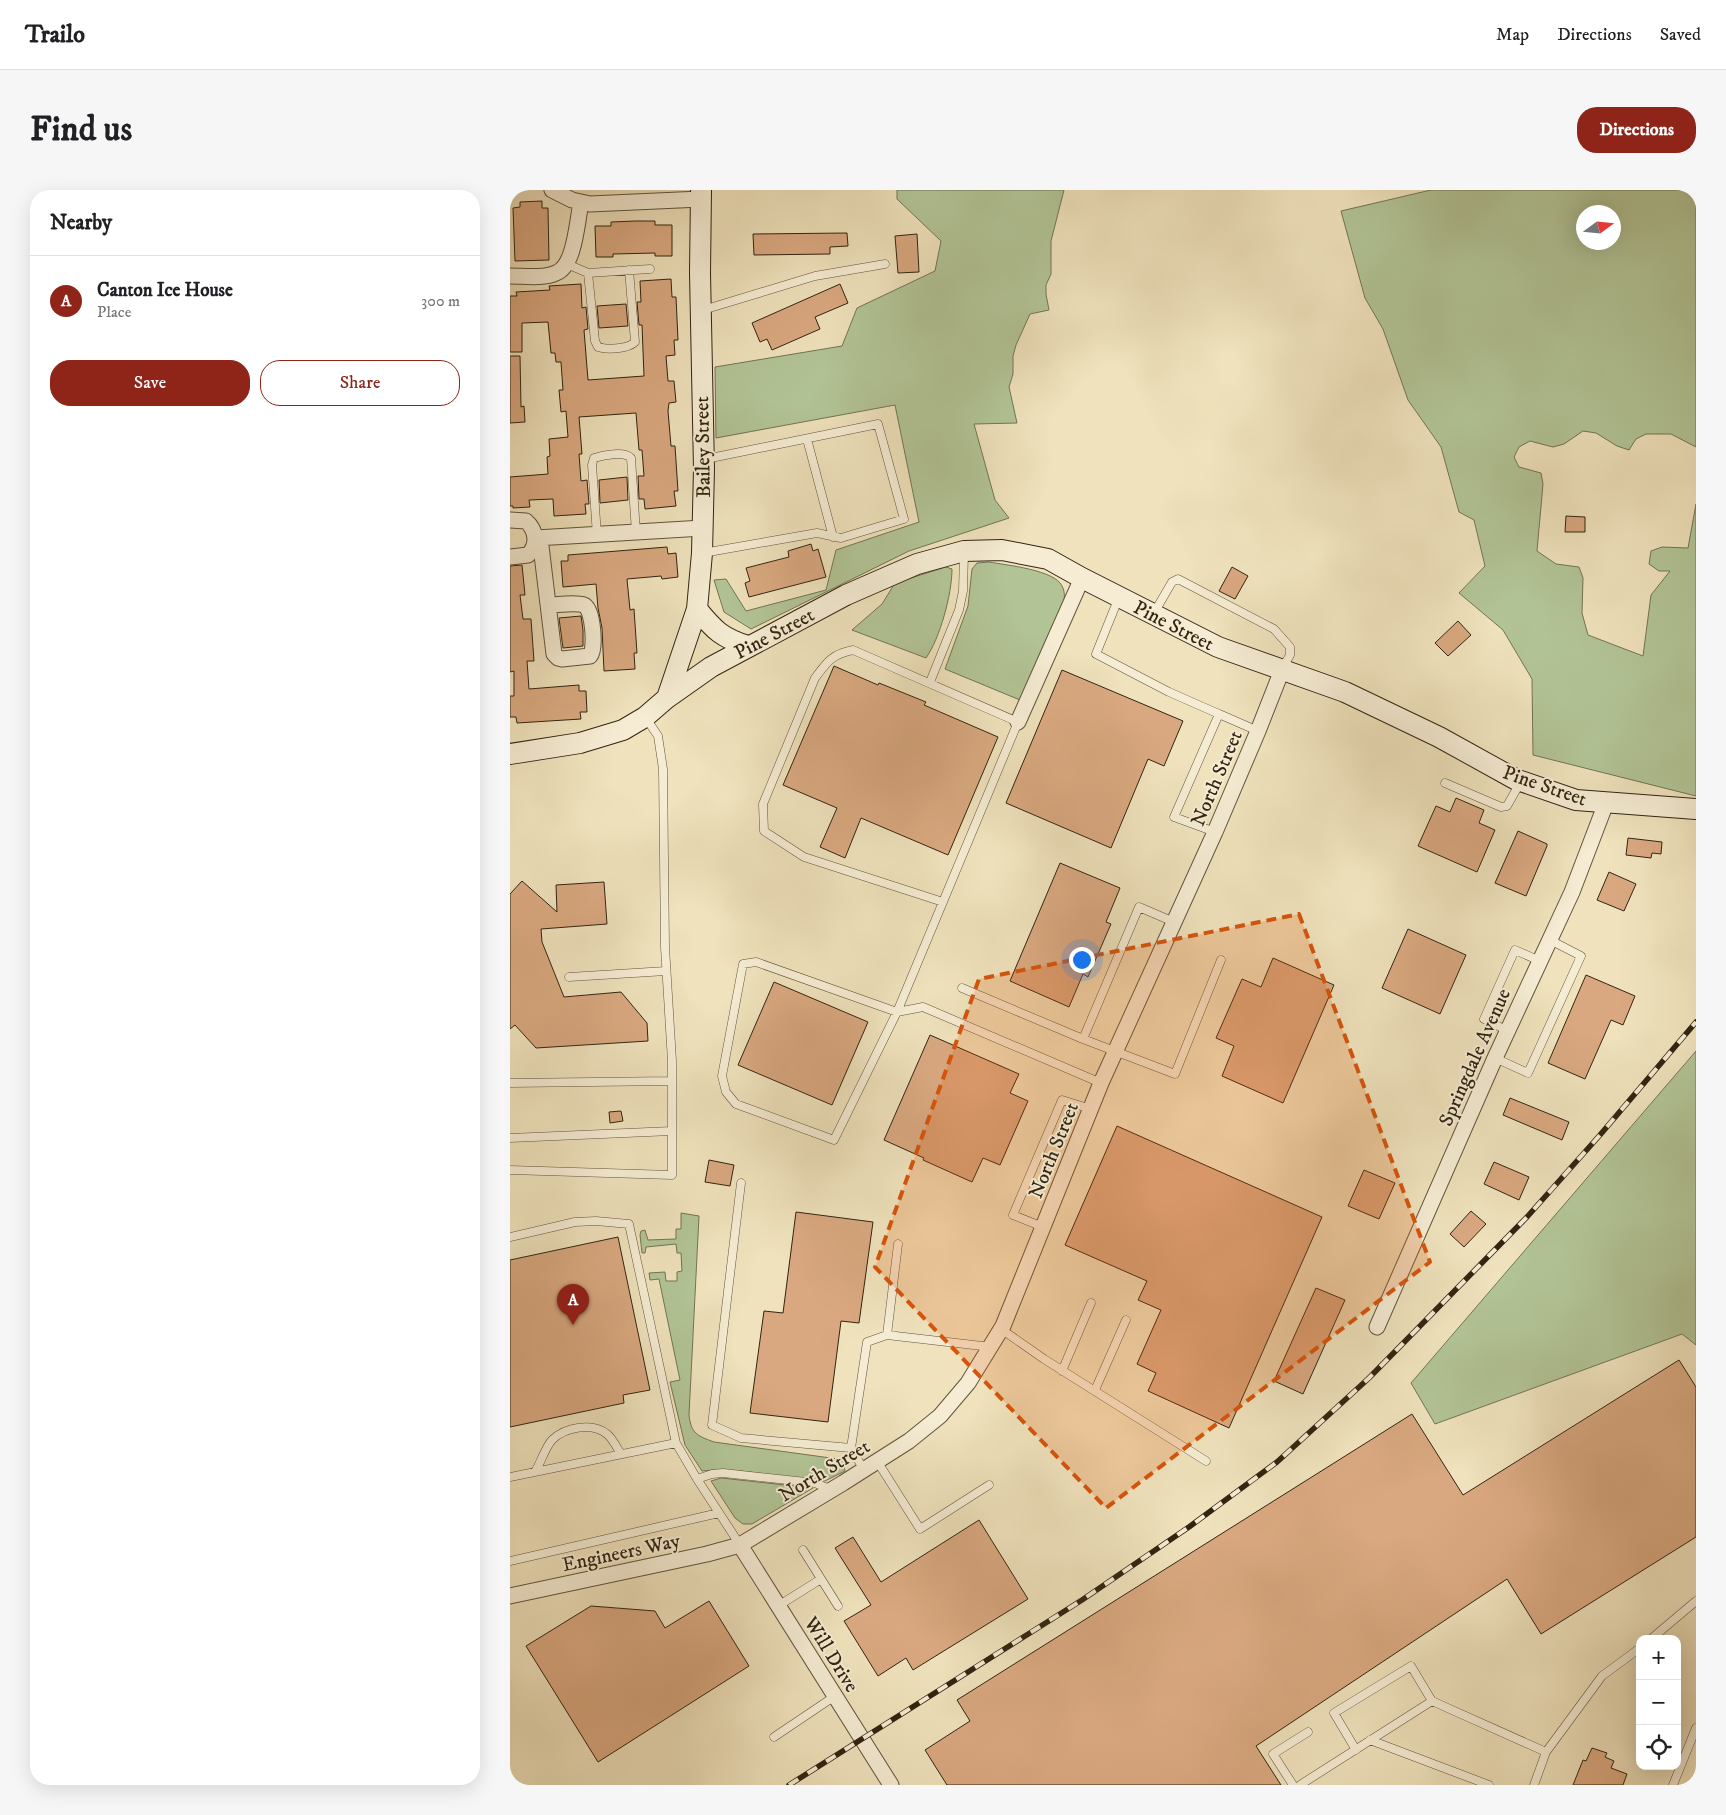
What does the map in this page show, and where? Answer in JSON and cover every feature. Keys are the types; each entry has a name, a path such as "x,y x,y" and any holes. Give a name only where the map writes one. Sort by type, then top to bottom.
{"street":[{"path":"552,190 580,203 590,204 701,194"},
{"name":"Bailey Street","path":"667,698 697,609 702,553 704,460 701,194"},
{"path":"510,276 549,275 562,270 567,264 572,251 580,203"},
{"path":"510,520 526,521 538,538 548,605"},
{"path":"538,538 703,528"},
{"path":"510,557 528,555 533,550 538,538"},
{"name":"Pine Street","path":"510,754 580,743 602,738 623,730 645,717 667,698 711,667 846,595 917,564 964,551 1002,550 1048,559 1218,647 1345,692 1439,737 1521,781 1576,800 1696,809"},
{"path":"1018,722 1082,578"},
{"path":"697,609 713,629 732,641 748,646"},
{"name":"North Street","path":"740,1545 909,1441 940,1416 968,1383 991,1347 1001,1329 1101,1083 1215,832 1282,670"},
{"name":"Springdale Avenue","path":"1376,1327 1495,1058 1572,892 1606,803"},
{"name":"Engineers Way","path":"510,1596 707,1554 740,1545"},
{"name":"Will Drive","path":"740,1545 886,1784"}],"lane":[{"path":"567,264 588,273 650,269"},
{"path":"701,310 816,276 885,264"},
{"path":"588,273 595,341 598,347 612,348 630,346 635,342 630,270"},
{"path":"702,553 817,533 841,538 904,520 878,424 704,460"},
{"path":"807,439 833,537"},
{"path":"597,535 592,461 594,458 601,456 623,455 631,458 636,532"},
{"path":"930,682 959,610 963,591 964,551"},
{"path":"1153,615 1172,582 1178,579 1274,629 1290,648 1290,655 1282,670"},
{"path":"1120,597 1096,654 1169,692 1258,731"},
{"path":"943,902 804,857 764,831 763,804 815,678 828,661 840,653 853,650 1018,722 943,902 897,1012 834,1140 736,1104 726,1092 722,1076 743,964 756,962 897,1012 922,1007 1101,1083"},
{"path":"1215,832 1174,817 1219,714"},
{"path":"510,1170 672,1175 672,1081 666,971 663,768 658,736 645,717"},
{"path":"1445,783 1501,807 1508,806 1521,781"},
{"path":"1083,1039 1139,907 1174,922"},
{"path":"1495,1058 1528,1073 1581,956 1550,940"},
{"path":"1508,1031 1484,1019 1515,950 1540,961"},
{"path":"962,988 1115,1052 1176,1074 1221,960"},
{"path":"568,977 666,971"},
{"path":"510,1083 672,1081"},
{"path":"1043,1226 1013,1215 1062,1100 1091,1109"},
{"path":"510,1138 672,1131"},
{"path":"741,1184 712,1425 741,1438 850,1448"},
{"path":"510,1237 575,1222 596,1221 629,1224 676,1442 697,1479 740,1545"},
{"path":"887,1335 898,1244"},
{"path":"1062,1371 1091,1303"},
{"path":"1095,1390 1126,1320"},
{"path":"1001,1329 1062,1371 1206,1461"},
{"path":"864,1470 850,1448 867,1342 887,1335 991,1347"},
{"path":"535,1472 552,1440 580,1427 599,1429 604,1432 621,1454"},
{"path":"510,1477 676,1442"},
{"path":"877,1461 920,1529 989,1485"},
{"path":"697,1479 722,1473 815,1483 832,1490"},
{"path":"510,1561 719,1513"},
{"path":"803,1550 838,1606"},
{"path":"778,1606 821,1580"},
{"path":"1656,1635 1696,1601"},
{"path":"1534,1785 1546,1752 1602,1676 1636,1651"},
{"path":"1356,1750 1334,1713 1411,1666 1432,1701 1546,1752"},
{"path":"774,1737 834,1696"},
{"path":"1300,1785 1311,1782 1370,1740 1432,1701"},
{"path":"1673,1785 1696,1728"},
{"path":"1293,1785 1273,1754 1308,1732"},
{"path":"1370,1740 1489,1785"}],"highlighted area":[{"path":"1299,914 1430,1262 1106,1508 875,1267 979,979"}],"green space":[{"path":"897,190 1064,190 1051,241 1051,274 1046,285 1049,310 1030,314 1013,356 1013,374 1009,387 1017,423 974,424 995,500 1009,518 909,551 751,629 724,612 714,580 726,579 746,611 826,590 836,550 919,522 895,405 716,438 715,367 842,346 857,308 935,271 941,241 897,199"},
{"path":"1431,190 1696,190 1696,447 1671,434 1646,434 1636,439 1629,450 1617,446 1596,433 1583,431 1564,444 1553,447 1530,441 1519,447 1514,457 1519,467 1541,473 1543,484 1537,551 1556,564 1579,567 1583,578 1582,613 1588,635 1643,656 1651,595 1670,571 1659,571 1649,564 1651,551 1662,547 1688,548 1696,504 1696,796 1533,755 1532,679 1503,630 1459,593 1485,566 1474,520 1459,512 1441,447 1408,400 1383,329 1365,298 1341,211"},
{"path":"989,562 1040,572 1058,580 1064,591 1063,609 1020,700 945,669 968,606 972,569 977,563"},
{"path":"946,567 952,569 947,603 936,639 926,658 852,630 882,604 895,583"},
{"path":"1696,1051 1696,1345 1682,1334 1435,1424 1411,1383"},
{"path":"681,1213 699,1216 689,1415 694,1430 700,1436 714,1442 838,1459 843,1461 845,1471 825,1481 739,1471 702,1471 685,1445 670,1382 680,1380 659,1279 650,1280 649,1273 665,1272 666,1281 677,1281 677,1272 682,1271 681,1253 677,1253 676,1244 646,1247 645,1253 642,1253 640,1235 641,1231 645,1230 648,1240 676,1239 676,1229 681,1229"},
{"path":"721,1478 813,1488 752,1524 743,1524 735,1518 711,1481"}],"building":[{"path":"542,201 542,208 548,208 549,260 515,261 513,208 520,207 520,202"},
{"path":"655,221 655,225 672,225 672,256 655,256 655,253 613,254 613,257 596,257 595,226 611,226 611,222"},
{"path":"847,233 848,246 830,247 830,254 754,255 753,234"},
{"path":"917,234 919,272 898,273 895,236"},
{"path":"671,279 672,297 676,297 678,340 674,340 675,355 666,356 668,381 674,381 676,402 669,403 668,411 671,446 675,446 678,491 674,491 676,506 645,509 644,499 639,499 638,476 644,476 642,450 639,450 636,413 579,417 582,454 579,454 581,481 587,480 589,504 585,504 586,514 554,516 553,499 529,500 530,507 513,508 513,506 510,506 510,477 548,474 549,439 568,437 566,411 561,412 559,390 563,390 561,362 556,362 555,353 551,353 548,322 522,323 522,352 510,352 510,296 517,296 516,292 550,290 549,286 581,284 582,308 586,307 588,329 584,330 588,380 644,376 642,325 639,325 637,302 641,302 640,281"},
{"path":"840,284 848,303 815,317 820,329 772,350 767,339 760,342 752,323"},
{"path":"626,304 628,326 599,328 597,306"},
{"path":"510,356 520,356 521,407 524,406 525,422 510,423"},
{"path":"627,477 628,500 600,503 599,480"},
{"path":"1566,516 1585,517 1585,532 1565,532"},
{"path":"811,544 813,551 818,549 826,577 749,597 745,583 750,581 746,568 789,557 788,551"},
{"path":"667,547 668,554 676,553 678,577 662,579 661,576 627,579 630,610 634,609 637,653 634,653 635,669 604,671 602,628 596,584 563,587 561,561 568,561 568,555"},
{"path":"522,565 525,595 520,595 523,619 531,619 534,661 527,661 529,689 579,685 579,691 586,691 587,712 580,712 581,719 517,723 516,717 510,717 510,696 514,696 514,671 510,672 510,566"},
{"path":"1232,567 1248,576 1235,599 1219,591"},
{"path":"581,616 583,646 563,648 559,618"},
{"path":"1458,621 1471,635 1448,656 1435,643"},
{"path":"834,666 878,685 879,683 926,702 924,705 998,737 948,855 861,818 845,858 820,847 837,808 783,785"},
{"path":"1062,670 1183,721 1164,766 1148,759 1111,848 1006,803"},
{"path":"1456,798 1484,810 1479,823 1495,830 1477,872 1418,846 1436,806 1450,812"},
{"path":"1518,831 1547,844 1526,896 1495,883"},
{"path":"1628,838 1662,842 1661,854 1652,853 1651,858 1626,855"},
{"path":"1060,863 1120,888 1106,922 1111,924 1088,977 1083,974 1069,1007 1010,981"},
{"path":"1609,872 1636,884 1624,911 1597,900"},
{"path":"522,881 557,912 556,885 604,882 607,924 541,929 542,942 564,997 621,992 647,1023 648,1041 536,1048 515,1025 510,1029 510,894"},
{"path":"1408,929 1466,955 1440,1014 1382,988"},
{"path":"1273,958 1334,985 1283,1103 1222,1076 1234,1046 1216,1038 1242,979 1261,987"},
{"path":"1586,975 1635,996 1623,1025 1611,1020 1585,1079 1548,1063"},
{"path":"774,982 868,1022 832,1105 738,1065"},
{"path":"930,1035 1019,1074 1010,1093 1028,1101 1000,1165 983,1158 972,1182 884,1140"},
{"path":"1510,1098 1569,1122 1562,1140 1503,1115"},
{"path":"621,1111 623,1121 610,1123 609,1112"},
{"path":"1117,1126 1322,1217 1229,1428 1148,1391 1156,1373 1137,1364 1161,1310 1138,1300 1147,1281 1065,1245"},
{"path":"709,1160 734,1165 730,1186 705,1182"},
{"path":"1494,1162 1529,1177 1519,1200 1484,1184"},
{"path":"1364,1170 1395,1183 1379,1219 1348,1206"},
{"path":"1471,1211 1486,1224 1464,1247 1450,1234"},
{"path":"796,1212 873,1222 859,1323 841,1321 828,1422 750,1413 764,1311 783,1313"},
{"path":"618,1237 650,1390 623,1395 624,1403 510,1427 510,1260"},
{"path":"1316,1288 1345,1300 1303,1394 1274,1381"},
{"path":"1679,1360 1696,1387 1696,1537 1541,1634 1507,1579 1256,1746 1281,1785 947,1785 925,1750 970,1721 957,1700 1412,1414 1463,1495"},
{"path":"979,1520 1028,1599 913,1670 906,1658 878,1676 844,1621 871,1605 835,1548 853,1537 881,1582"},
{"path":"709,1601 749,1666 598,1762 526,1646 591,1606 655,1611 665,1628"},
{"path":"1592,1748 1607,1753 1605,1757 1614,1761 1611,1768 1627,1774 1623,1785 1573,1785 1583,1760 1586,1761"}],"railway":[{"path":"789,1785 1082,1600 1189,1527 1277,1462 1369,1378 1527,1217 1696,1022"}],"place":[{"name":"Canton Ice House","path":"573,1325"}]}
